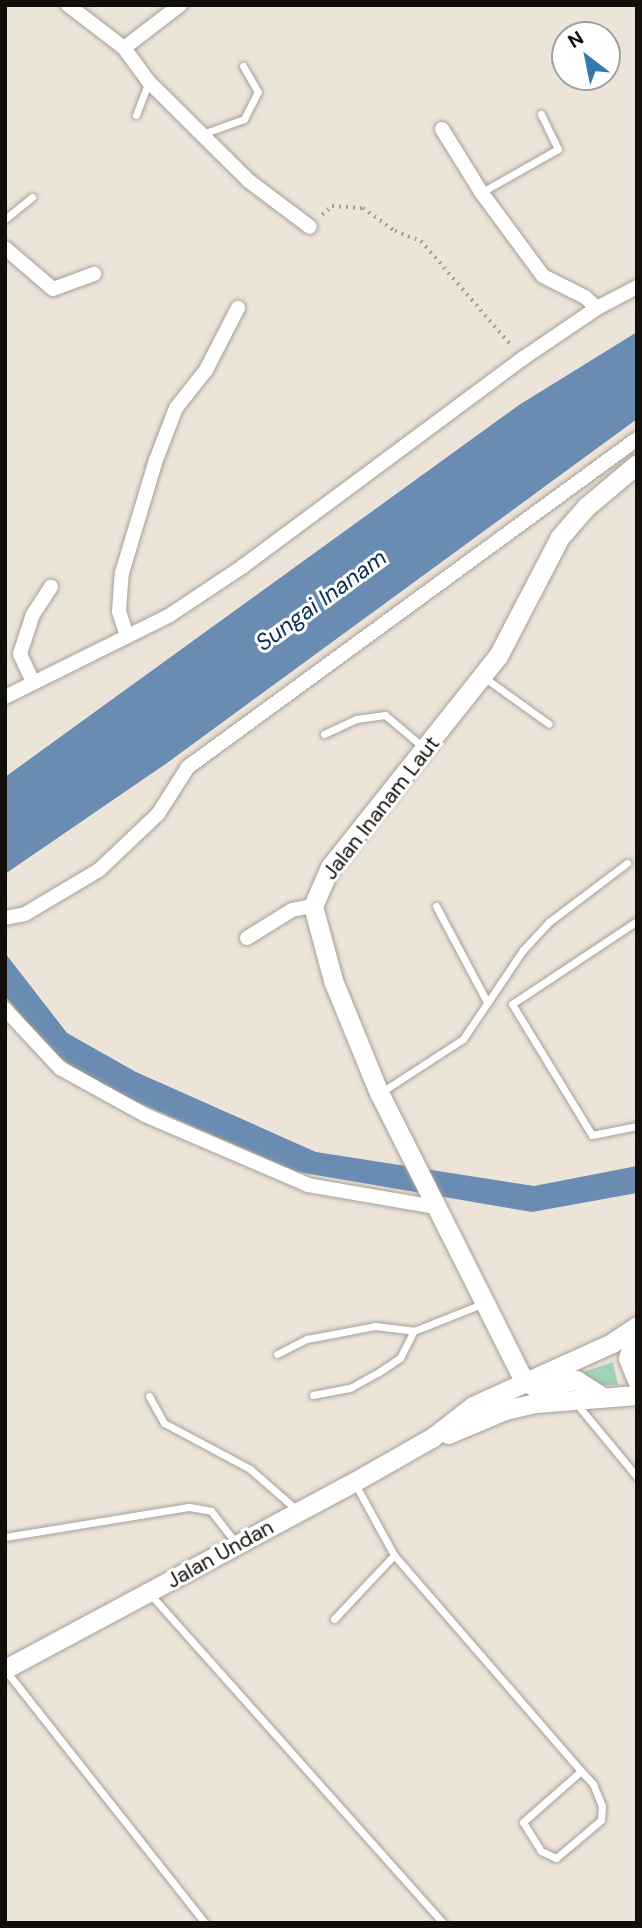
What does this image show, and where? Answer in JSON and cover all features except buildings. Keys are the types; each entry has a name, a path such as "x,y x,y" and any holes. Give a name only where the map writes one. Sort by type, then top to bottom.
{"street":[{"path":"68,5 124,48 149,82 205,133 249,181 304,224"},
{"path":"124,48 180,5"},
{"path":"442,129 481,192 543,276 585,297 597,308"},
{"path":"5,248 53,289 93,274"},
{"path":"5,697 170,615 242,567 522,359 597,308 637,287"},
{"path":"127,636 119,612 122,573 156,460 176,408 206,370 238,309"},
{"path":"5,918 25,914 99,870 158,814 188,767 637,439"},
{"name":"Jalan Inanam Laut","path":"313,906 330,867 498,656 560,537 586,507 637,464"},
{"path":"33,682 20,654 32,615 51,587"},
{"path":"247,938 292,910 313,906 333,980 379,1093 524,1381 535,1387 576,1380 601,1396"},
{"path":"5,1009 60,1068 145,1115 307,1185 435,1207"},
{"name":"Jalan Undan","path":"5,1670 354,1482 433,1437 473,1406 612,1343 637,1327"},
{"name":"Jalan Undan","path":"637,1327 628,1358 637,1380"},
{"name":"Jalan Undan","path":"433,1437 505,1410 573,1399 637,1395"}],"lane":[{"path":"205,133 244,119 258,92 243,66"},
{"path":"136,115 149,82"},
{"path":"481,192 558,149 541,114"},
{"path":"5,219 32,197"},
{"path":"482,676 549,724"},
{"path":"324,734 356,719 385,715 425,748"},
{"path":"379,1093 463,1039 487,1002 549,922 627,863"},
{"path":"436,906 487,1002"},
{"path":"637,921 512,1004 592,1135 637,1126"},
{"path":"277,1354 307,1339 375,1326 414,1331 484,1302"},
{"path":"313,1395 350,1388 379,1372 400,1358 414,1331"},
{"path":"149,1396 164,1423 250,1469 298,1511"},
{"path":"573,1399 637,1476"},
{"path":"354,1482 394,1555 581,1770 602,1806 601,1820 556,1858 541,1851 523,1822 581,1770"},
{"path":"5,1537 189,1507 211,1511 237,1544"},
{"path":"334,1619 394,1555"},
{"path":"148,1592 443,1923"},
{"path":"5,1670 205,1923"}],"path":[{"path":"304,224 332,206 345,204 363,208 395,231 421,242 522,359"}],"green space":[{"path":"613,1362 618,1385 541,1386"}],"water":[{"name":"Sungai Inanam","path":"637,332 637,419 167,763 5,874 5,777 519,405"},
{"path":"5,953 67,1033 136,1072 316,1152 534,1186 637,1166 637,1193 532,1212 298,1172 123,1096 70,1065 49,1049 5,996"}]}
